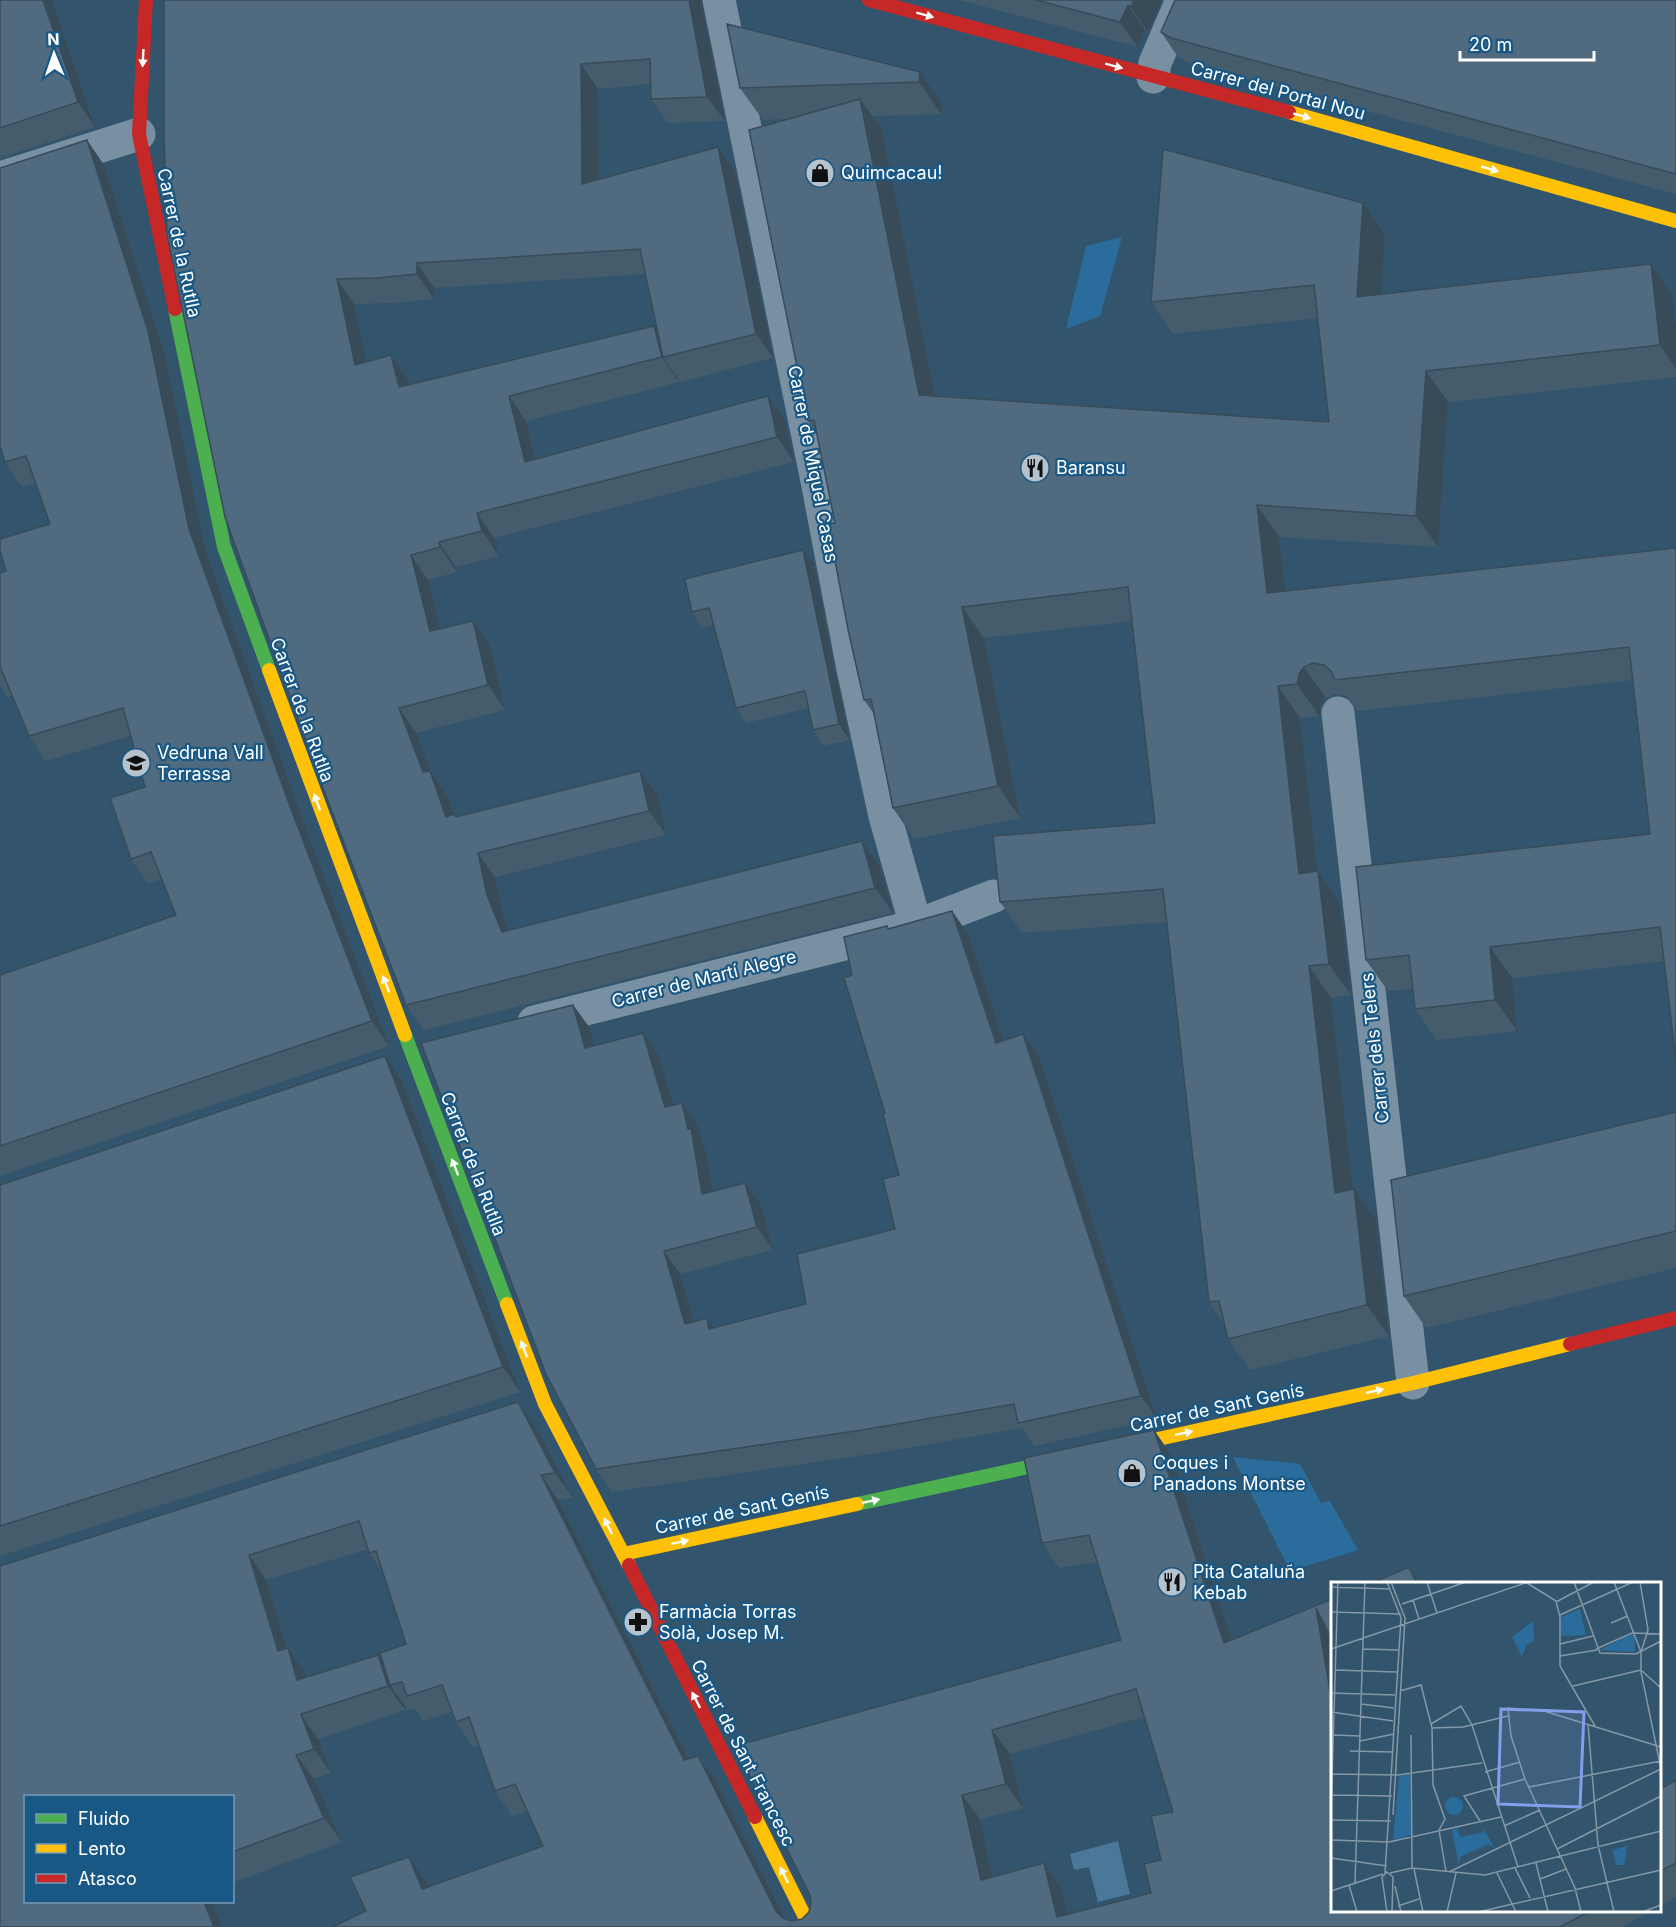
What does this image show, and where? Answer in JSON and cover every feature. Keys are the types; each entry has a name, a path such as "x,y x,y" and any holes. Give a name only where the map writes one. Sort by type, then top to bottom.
{"street":[{"name":"Carrer de la Rutlla","path":"146,0 139,134 224,547 326,827 414,1057 533,1407"},
{"name":"Carrer de Miquel Casas","path":"719,0 818,481 855,680 885,816 916,926"},
{"name":"Carrer del Portal Nou","path":"869,0 1231,96 1676,220"},
{"path":"1153,77 1155,63 1182,0"},
{"path":"0,177 139,134"},
{"name":"Carrer dels Telers","path":"1338,713 1413,1383"},
{"name":"Carrer de Martí Alegre","path":"501,1030 916,926 994,896"},
{"path":"382,1069 414,1057 421,1050 444,1045"},
{"name":"Carrer de Sant Genís","path":"1102,1451 1413,1383 1676,1318"},
{"name":"Carrer de Sant Francesc","path":"533,1407 623,1554 810,1927"},
{"name":"Carrer de Sant Genís","path":"623,1554 1079,1456"}],"shaded area":[{"path":"1122,237 1100,316 1066,329 1086,246"},
{"path":"1233,1457 1300,1464 1321,1503 1330,1501 1358,1550 1290,1571"},
{"path":"1118,1841 1130,1894 1098,1902 1089,1867 1074,1870 1070,1854"}],"building":[{"path":"0,0 43,0 78,102 0,128"},
{"path":"164,0 689,0 707,97 651,99 650,59 581,64 582,184 718,147 756,334 663,357 640,249 417,263 417,274 337,279 355,365 391,355 399,387 654,326 662,357 509,396 525,462 768,396 777,437 477,513 482,531 439,542 440,547 411,555 430,631 473,621 488,685 399,708 423,772 430,771 446,817 454,814 456,817 640,771 649,811 478,853 487,895 502,932 862,841 875,888 406,1005 326,796 225,517 167,234"},
{"path":"1036,0 1134,0 1131,7 1128,5 1120,22"},
{"path":"1175,0 1676,0 1676,174 1171,38 1161,32"},
{"path":"727,24 920,72 919,82 740,88"},
{"path":"860,99 919,395 1329,422 1314,285 1151,302 1163,149 1363,203 1357,297 1651,264 1660,345 1426,371 1416,516 1257,505 1267,593 1676,548 1676,1061 1660,927 1490,947 1495,1000 1415,1009 1409,955 1366,960 1356,867 1650,834 1629,647 1335,680 1331,671 1324,665 1313,663 1304,667 1299,674 1297,684 1278,686 1299,874 1318,871 1329,964 1309,966 1335,1193 1354,1189 1367,1305 1228,1339 1219,1301 1209,1302 1163,889 1000,902 993,836 1155,823 1128,587 962,607 998,786 893,808 871,699 864,700 849,634 828,524 835,523 814,420 808,421 749,130"},
{"path":"87,140 148,331 189,529 291,809 372,1021 0,1146 0,975 176,915 151,852 131,859 110,798 145,787 123,708 29,736 0,669 0,573 6,571 0,551 0,539 50,524 26,456 5,462 0,446 0,168"},
{"path":"803,550 839,724 813,730 805,691 736,708 709,608 692,612 685,579"},
{"path":"952,911 996,1043 1023,1034 1141,1396 1018,1423 1014,1404 862,1430 596,1469 546,1374 421,1043 573,1005 585,1048 643,1033 665,1107 682,1103 688,1129 691,1128 702,1194 745,1183 757,1227 664,1251 685,1324 707,1318 709,1329 806,1304 797,1254 895,1229 883,1179 899,1175 883,1114 885,1113 844,978 852,975 844,937 887,926 888,929"},
{"path":"385,1056 503,1367 0,1526 0,1185"},
{"path":"1676,1112 1676,1231 1404,1296 1391,1180"},
{"path":"518,1402 555,1473 541,1475 684,1760 698,1756 776,1911 783,1918 792,1921 802,1919 809,1912 810,1895 735,1746 1121,1640 1089,1535 1042,1543 1024,1458 1154,1430 1224,1643 1331,1599 1331,1637 1316,1608 1331,1697 1331,1912 1588,1912 1560,1927 333,1927 366,1911 350,1877 409,1857 422,1889 543,1846 515,1784 495,1791 469,1717 456,1722 442,1685 407,1696 402,1682 390,1685 380,1653 406,1644 376,1551 369,1553 359,1521 249,1555 278,1651 288,1648 297,1680 378,1655 388,1686 301,1714 314,1749 296,1755 324,1818 234,1851 234,1795 24,1795 24,1903 204,1903 214,1927 0,1927 0,1566","holes":["1136,1689 1173,1812 1151,1816 1161,1860 1144,1864 1151,1893 1057,1917 1044,1863 981,1880 962,1795 1006,1784 992,1730"]},
{"path":"1409,1567 1416,1582 1375,1582"},
{"path":"1676,1780 1676,1863 1661,1871 1661,1789"}],"traffic: fast":[{"path":"175,309 224,547 269,670"},
{"path":"405,1035 507,1304"},
{"path":"857,1504 1070,1458"}],"traffic: slow":[{"path":"1289,112 1676,221"},
{"path":"269,670 405,1035"},
{"path":"507,1304 545,1404 629,1565"},
{"path":"1117,1448 1413,1383 1570,1344"},
{"path":"623,1554 857,1504"},
{"path":"755,1817 810,1927"}],"traffic: jam":[{"path":"146,0 139,134 175,309"},
{"path":"869,0 1289,112"},
{"path":"1570,1344 1676,1318"},
{"path":"629,1565 755,1817"}],"place":[{"name":"Quimcacau!","path":"820,173"},
{"name":"Baransu","path":"1035,468"},
{"name":"Vedruna Vall Terrassa","path":"136,763"},
{"name":"Coques i Panadons Montse","path":"1132,1473"},
{"name":"Pita Cataluña Kebab","path":"1172,1582"},
{"name":"Farmàcia Torras Solà, Josep M.","path":"638,1622"}]}
